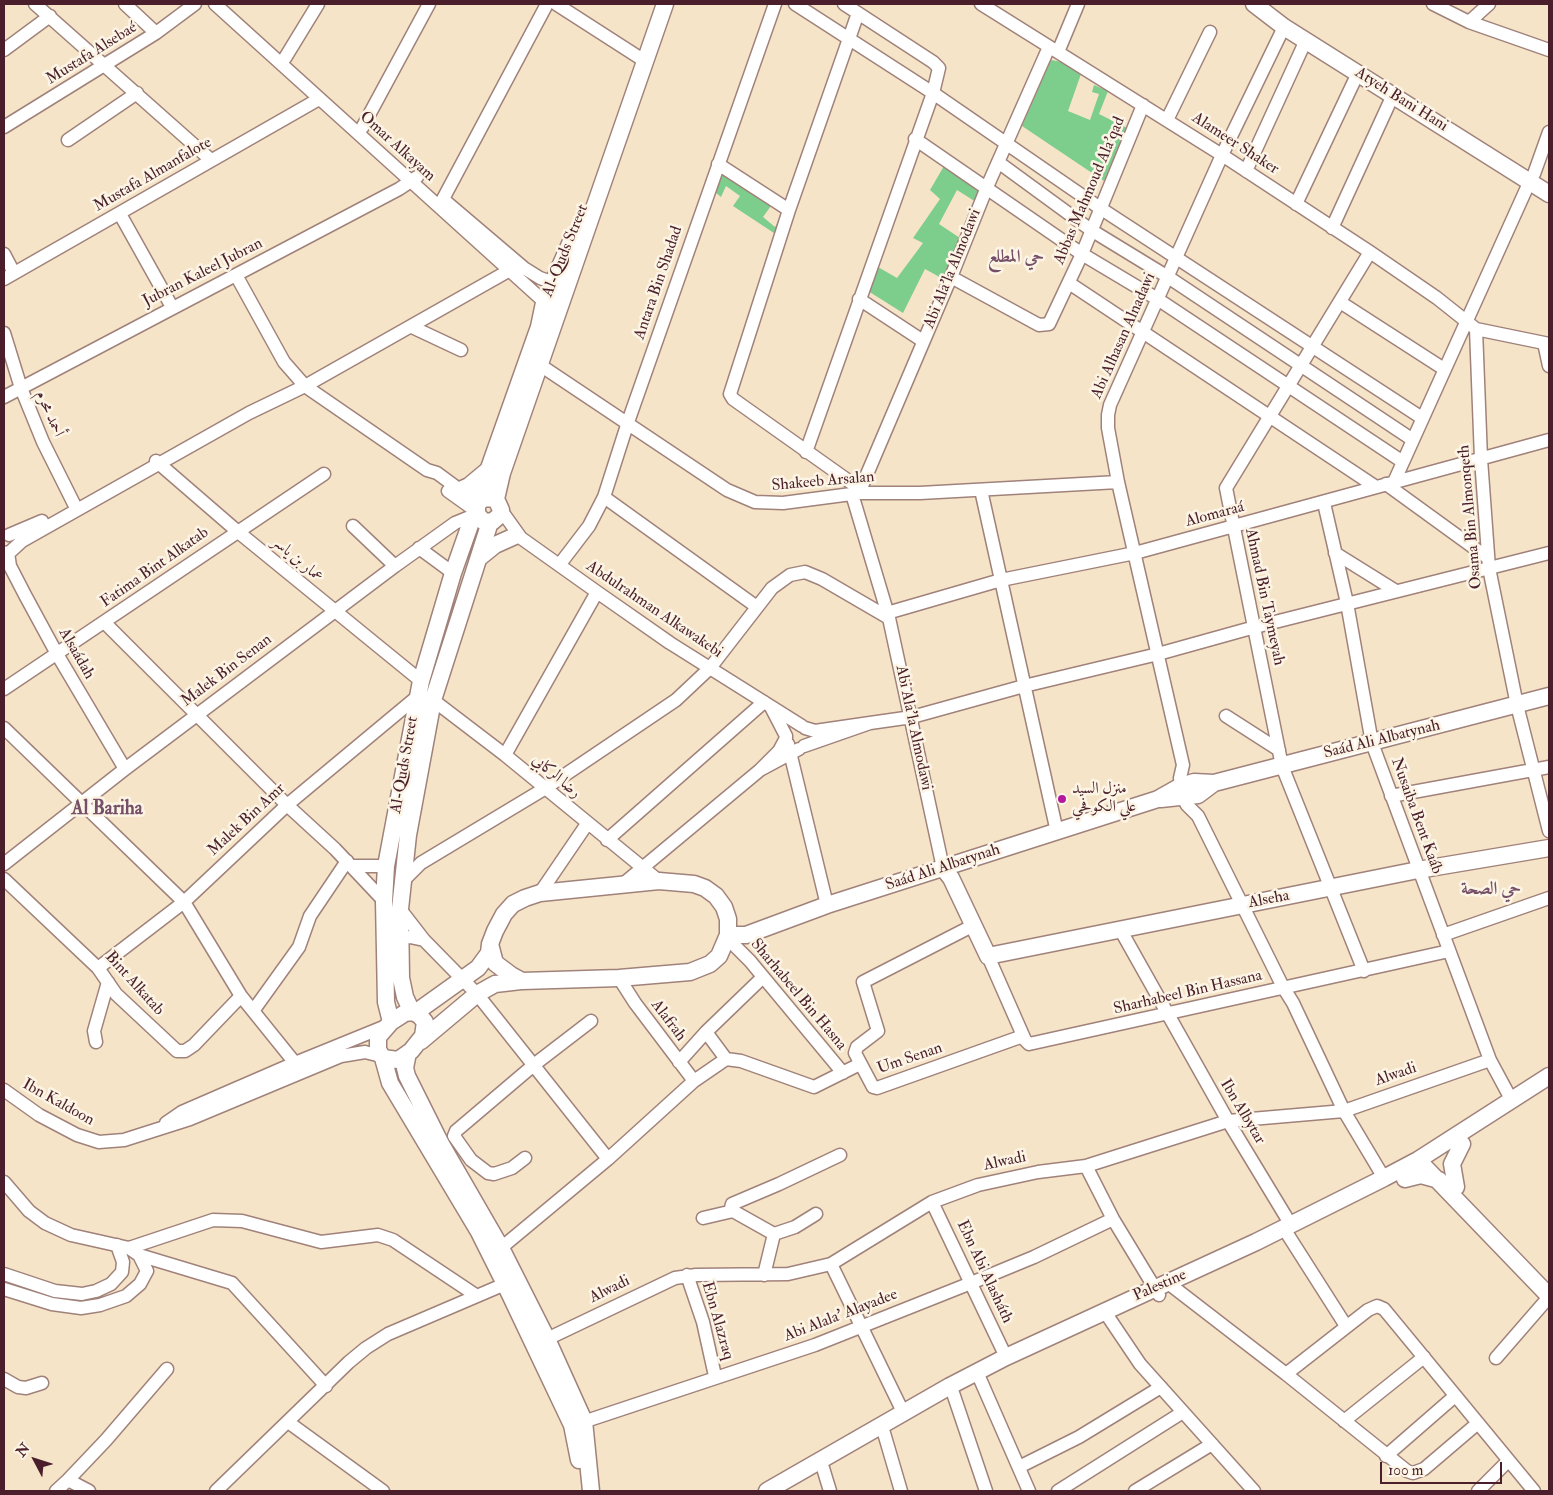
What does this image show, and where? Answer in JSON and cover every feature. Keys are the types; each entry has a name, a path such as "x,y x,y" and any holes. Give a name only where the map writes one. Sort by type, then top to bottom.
{"main road":[{"name":"Al-Quds Street","path":"388,1024 384,901 386,866 424,692 453,573 471,522 486,510 482,488 488,469 540,327 544,303 559,285 565,259 640,58 655,4"},
{"path":"580,1491 577,1446 578,1423 414,1107 405,1068 426,1027 423,1018 414,1012 403,990 400,938 401,883 424,692 478,560 486,510 502,473 559,312 559,285 665,4"},
{"name":"Atyeh Bani Hani","path":"1254,4 1284,27 1532,178 1549,194"},
{"path":"1267,4 1326,45 1532,178 1549,183"},
{"path":"460,490 475,482 488,469"},
{"path":"478,560 495,545 518,537"},
{"name":"Saád Ali Albatynah","path":"728,937 746,935 827,905 1158,799 1214,783 1280,758 1372,743 1549,696"},
{"name":"Alseha","path":"988,956 1418,870 1549,848"},
{"name":"Abi Ala'la Almodawi","path":"943,868 952,878 988,956"},
{"path":"382,1057 393,1061 414,1048 477,994 495,984 522,981 620,978 699,970 719,956 728,937 728,919 724,907 716,896 705,888 694,884 659,881 540,894 525,898 508,909 495,931 484,960 464,978 414,1012 404,1013 388,1024 378,1037 378,1050 390,1083 414,1107 501,1248 547,1339 578,1423 591,1491"},
{"path":"490,944 495,963 511,976 522,981"},
{"name":"Palestine","path":"772,1491 861,1441 884,1433 980,1378 1290,1230 1405,1179 1425,1162 1511,1099 1549,1076"},
{"name":"Palestine","path":"1290,1230 1384,1178 1425,1162 1462,1144 1549,1088"},
{"path":"1456,1187 1452,1164 1462,1144"},
{"path":"1425,1162 1438,1180 1549,1297"},
{"path":"1425,1162 1456,1187 1549,1287"},
{"path":"1405,1179 1421,1175 1438,1180"},
{"name":"Palestine","path":"772,1491 823,1468 903,1412 1006,1357 1165,1289"}],"street":[{"path":"35,4 211,160"},
{"path":"125,4 156,34"},
{"name":"Mustafa Alsebaé","path":"4,127 156,34 195,4"},
{"name":"Omar Alkayam","path":"215,4 319,99 414,179 443,199 524,268 559,285"},
{"name":"Omar Alkayam","path":"226,4 362,128 544,303 559,312"},
{"path":"285,58 318,4"},
{"path":"362,128 429,4"},
{"path":"443,199 547,4"},
{"path":"556,4 640,58"},
{"name":"Antara Bin Shadad","path":"560,564 588,526 604,497 628,422 775,4"},
{"path":"796,4 933,93 1100,208 1422,418"},
{"path":"806,452 933,93 938,66 844,4"},
{"name":"Alameer Shaker","path":"981,4 1222,155 1370,252 1476,328"},
{"name":"Abi Ala'la Almodawi","path":"943,868 912,717 857,492 951,277 1006,144 1078,4"},
{"path":"1433,4 1469,22 1549,50"},
{"path":"1469,22 1489,4"},
{"path":"857,492 733,399 730,394 789,210 858,13"},
{"path":"4,50 50,16"},
{"name":"Abi Alhasan Alnadawi","path":"1189,790 1192,775 1183,765 1118,482 1108,428 1108,410 1159,300 1176,256 1222,155 1284,27"},
{"path":"1167,120 1210,32"},
{"path":"1246,171 1306,40"},
{"path":"1296,204 1358,73"},
{"path":"68,140 137,94"},
{"path":"1332,228 1393,95"},
{"name":"Mustafa Almanfalote","path":"9,276 319,99"},
{"name":"Abbas Mahmoud Ala'qad","path":"951,277 1041,326 1051,322 1082,254 1143,105"},
{"path":"1385,485 1403,462 1466,319 1532,178 1549,132"},
{"path":"915,140 987,187 1082,254 1159,300 1403,462"},
{"path":"998,162 1091,230 1168,277 1300,367 1412,440"},
{"path":"718,164 789,210"},
{"name":"Jubran Kaleel Jubran","path":"4,397 414,179"},
{"path":"120,214 172,307"},
{"name":"Ahmad Bin Taymeyah","path":"1364,971 1280,758 1255,626 1232,527 1227,484 1313,348 1370,252"},
{"path":"4,254 9,276"},
{"path":"8,551 22,541 161,461 258,408 305,386 510,270"},
{"path":"236,275 284,362 305,386 427,470 437,473 486,510"},
{"path":"1069,283 1270,416 1385,485 1489,563"},
{"path":"859,299 923,341"},
{"path":"1340,302 1444,368"},
{"path":"412,327 461,350"},
{"path":"1476,328 1547,343 1549,366"},
{"name":"Osama Bin Almonqeth","path":"1476,328 1481,459 1489,563 1516,705 1549,831"},
{"name":"أحمد محرم","path":"4,333 21,388 43,442 74,504"},
{"name":"Shakeeb Arsalan","path":"540,365 628,422 726,490 744,499 767,504 857,492 920,493 1118,482"},
{"name":"Alomaraá","path":"888,615 1000,580 1135,553 1324,503 1549,440"},
{"path":"6,532 19,532 161,461"},
{"name":"عمار بن ياسر","path":"161,461 237,531 334,611 424,692"},
{"path":"427,470 433,479 486,510"},
{"name":"Fatima Bint Alkatab","path":"4,689 324,474"},
{"path":"981,490 1058,832"},
{"path":"604,497 757,607"},
{"name":"Nusaiba Bent Kaáb","path":"1324,503 1347,603 1372,743 1490,1060 1511,1099"},
{"name":"Abdulrahman Alkawakebi","path":"486,510 518,537 560,564 596,592 710,668 804,727"},
{"name":"Malek Bin Senan","path":"4,864 125,769 419,548 455,523 486,510"},
{"path":"353,526 395,566"},
{"name":"Alsaádah","path":"6,532 14,539 8,551 10,566 16,579 57,654 125,769"},
{"path":"419,548 453,573"},
{"path":"827,905 791,727 804,727 815,731 912,717 1024,686 1158,654 1255,626 1396,591 1489,563 1549,552"},
{"path":"1335,553 1396,591"},
{"path":"401,883 421,863 544,789 676,700 710,668 772,588 790,575 805,572 822,579 888,615"},
{"path":"505,756 596,592"},
{"path":"104,622 349,864 384,901"},
{"name":"رضا الركابي","path":"424,692 659,881"},
{"name":"Malek Bin Amr","path":"98,968 184,902 288,805 424,692"},
{"path":"607,840 767,704"},
{"name":"Abdulrahman Alkawakebi","path":"767,704 793,744"},
{"path":"1226,716 1280,758"},
{"path":"793,744 870,723"},
{"path":"623,884 779,752 809,737 804,727"},
{"path":"4,728 184,902 241,996 297,1068"},
{"path":"1391,796 1549,767"},
{"path":"1189,790 1198,816 1283,987 1293,1002 1344,1111 1384,1178"},
{"path":"540,894 587,824"},
{"path":"349,864 386,866"},
{"path":"253,1011 299,947 310,916 349,864"},
{"name":"Bint Alkatab","path":"4,879 98,968 108,982 172,1049 180,1052 194,1045 241,996"},
{"path":"1443,935 1549,898"},
{"path":"400,910 424,940 464,978 535,1064 608,1159"},
{"name":"Um Senan","path":"974,925 863,982 878,1031 854,1050 860,1064 873,1086 880,1088 1023,1036"},
{"name":"Ibn Albytar","path":"1120,929 1167,1015 1346,1326"},
{"path":"400,938 410,937 424,940"},
{"name":"Sharhabeel Bin Hasna","path":"728,937 843,1073"},
{"name":"Sharhabeel Bin Hassana","path":"1023,1036 1026,1043 1033,1044 1167,1015 1283,987 1449,952"},
{"path":"988,956 1023,1036"},
{"path":"679,1062 706,1032 763,977"},
{"name":"Alafrah","path":"620,978 635,1003 694,1081"},
{"path":"96,1042 94,1031 108,982"},
{"path":"525,1158 512,1168 494,1174 488,1173 471,1160 454,1136 456,1131 535,1064 591,1021"},
{"path":"297,1068 388,1024"},
{"path":"706,1032 726,1059"},
{"path":"297,1068 356,1052 382,1057"},
{"path":"501,1248 608,1159 694,1081 726,1059 741,1061 814,1087 860,1064"},
{"name":"Alwadi","path":"547,1339 665,1282 686,1275 764,1275 807,1271 831,1264 932,1202 956,1192 1008,1177 1086,1166 1228,1121 1344,1111 1490,1060"},
{"name":"Ibn Kaldoon","path":"4,1090 40,1115 89,1140 99,1142 124,1140 157,1131 297,1068"},
{"path":"816,1214 796,1227 774,1234 731,1208 732,1204 840,1155"},
{"path":"1086,1166 1113,1218 1165,1289 1286,1374 1407,1471 1417,1472 1478,1424"},
{"path":"4,1182 28,1211 45,1223 71,1235 129,1249 232,1283 326,1386"},
{"name":"Ebn Abi Alasháth","path":"932,1202 1006,1357"},
{"path":"704,1218 734,1211"},
{"name":"Abi Alala' Alayadee","path":"578,1423 714,1376 772,1360 860,1327 971,1284 1034,1257 1113,1218"},
{"path":"4,1274 55,1291 82,1294 96,1291 111,1284 122,1272 123,1262 129,1249 213,1220 242,1220 321,1242 378,1235 393,1240 477,1296"},
{"path":"764,1275 774,1234"},
{"path":"4,1289 52,1304 81,1308 100,1305 126,1296 140,1284 147,1270 145,1263 129,1249"},
{"path":"831,1264 903,1412"},
{"name":"Ebn Alazraq","path":"686,1275 703,1322 714,1376"},
{"path":"219,1491 349,1362 388,1334 506,1284"},
{"path":"1496,1358 1549,1297"},
{"path":"1286,1374 1371,1308 1381,1308 1424,1357 1534,1491"},
{"path":"1109,1318 1140,1364 1253,1491"},
{"path":"1344,1421 1424,1357"},
{"path":"56,1491 106,1440 167,1369"},
{"path":"980,1378 1029,1491"},
{"path":"4,1379 18,1387 26,1388 42,1383"},
{"path":"1019,1467 1079,1437 1161,1387"},
{"path":"953,1393 986,1491"},
{"path":"1386,1456 1456,1396"},
{"path":"1058,1491 1183,1412"},
{"path":"288,1422 383,1491"},
{"path":"884,1433 901,1491"},
{"path":"1135,1491 1212,1444"},
{"path":"1478,1491 1508,1461"},
{"path":"823,1468 830,1491"},
{"path":"68,1480 89,1491"}],"green space":[{"path":"1051,60 1062,62 1081,74 1068,111 1090,120 1099,94 1092,92 1094,85 1108,91 1099,114 1127,128 1104,181 1022,126"},
{"path":"944,166 980,190 976,202 957,190 939,224 960,238 945,280 925,269 903,313 868,291 878,267 897,278 923,243 913,238 940,199 930,190"},
{"path":"722,169 773,203 763,217 775,227 784,213 777,235 733,206 740,196 726,186 721,197 715,192"}],"place":[{"name":"منزل السيد علي الكوفحي","path":"1062,799"}],"district":[{"name":"حي المطلع","path":"1016,258"},
{"name":"Al Bariha","path":"107,810"},
{"name":"حي الصحة","path":"1491,890"}]}
